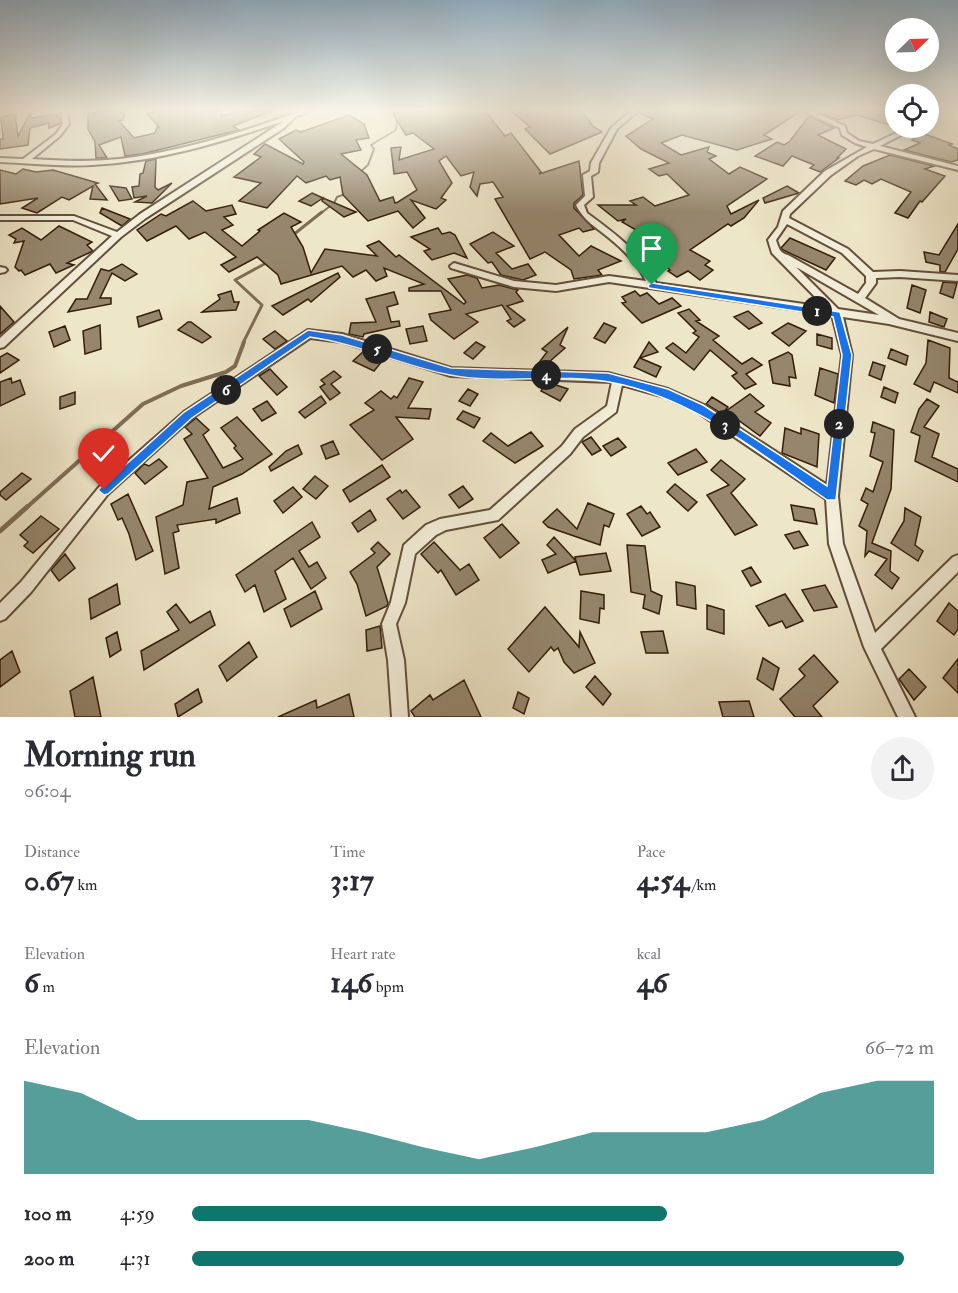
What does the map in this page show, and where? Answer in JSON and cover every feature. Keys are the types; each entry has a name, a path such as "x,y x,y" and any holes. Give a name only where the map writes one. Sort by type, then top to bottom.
{"street":[{"path":"24,162 46,144"},
{"path":"0,160 93,163 145,157 195,144"},
{"path":"0,344 118,235 143,216 255,144"},
{"path":"606,144 594,172 587,175 589,197 580,205 584,214 638,261 647,272 652,285"},
{"path":"867,144 958,168"},
{"path":"877,144 828,173 786,213 782,227 772,240 775,251 837,314 847,355 832,496 836,543 872,647 907,717"},
{"path":"0,218 74,218 118,235"},
{"path":"784,219 844,251 871,275 900,274 958,278"},
{"path":"775,251 900,323"},
{"path":"454,266 514,284 556,288 609,279 900,323 958,337"},
{"path":"860,298 871,283 871,275"},
{"path":"0,614 26,587 104,490 188,415 308,334 342,338 451,372 608,377 668,393 700,408 832,496"},
{"path":"400,717 396,660 389,624 398,603 409,550 431,530 445,524 493,516 566,450 579,434 612,409 618,380"},
{"path":"872,647 958,562"}],"building":[{"path":"0,144 28,144 28,145 0,149"},
{"path":"95,144 100,144 107,158 96,158"},
{"path":"123,144 181,144 142,154 125,156"},
{"path":"264,144 303,164 304,162 285,144 358,144 361,150 341,154 367,175 380,201 393,197 395,203 417,190 407,172 394,174 391,148 401,147 399,160 434,149 428,144 520,144 541,172 539,174 579,161 583,195 574,203 574,208 594,229 583,232 579,228 559,235 579,256 591,246 621,261 598,270 602,275 574,279 571,270 545,252 530,259 495,199 503,197 493,182 480,184 477,196 470,187 474,172 461,176 446,156 439,161 452,183 441,198 446,200 436,209 411,200 425,218 413,228 398,211 368,221 343,195 340,177 330,180 326,176 306,183 297,176 267,208 239,201 261,183 234,177 261,157 254,154"},
{"path":"540,144 573,144 550,154"},
{"path":"636,144 663,144 681,155 709,147 707,152 716,156 709,159 729,174 740,167 767,179 727,206 731,214 759,200 744,218 731,226 728,224 690,250 710,261 705,265 713,270 700,280 688,271 677,277 668,271 670,270 658,260 663,257 645,240 650,238 622,222 626,219 618,221 598,205 636,205 630,201 643,197 655,206 689,195 667,174 659,176 649,169 669,163"},
{"path":"717,144 755,144 737,150"},
{"path":"773,144 837,144 846,149 837,158 839,158 820,172 810,168 814,165 792,156 783,166 755,156"},
{"path":"917,144 951,144 958,149 958,160 951,162 904,150"},
{"path":"890,155 934,166 925,169 945,176 922,202 920,201 908,218 895,213 911,192 881,179 872,184 864,180 856,185 845,181 863,166"},
{"path":"156,159 155,187 158,190 172,183 152,203 135,202 147,196 134,198 132,187 139,186 140,174 143,173 146,161"},
{"path":"23,169 36,172 53,170 98,183 95,184 107,200 90,199 93,186 69,200 62,197 37,213 22,208 38,198 0,204 0,170 16,174"},
{"path":"110,186 126,188 132,199 119,201"},
{"path":"787,186 799,193 765,203 763,198"},
{"path":"312,193 323,198 311,206 299,201"},
{"path":"323,198 356,212 344,217 322,201"},
{"path":"193,201 206,211 232,205 236,214 224,217 233,225 222,230 242,246 260,231 258,230 284,213 301,222 291,227 303,247 311,273 325,249 377,256 367,246 379,241 396,257 399,255 464,304 466,302 448,279 467,275 477,278 482,288 499,285 518,290 516,292 523,301 507,306 525,320 514,327 507,321 511,319 502,305 466,314 478,322 454,339 431,320 429,314 451,310 441,291 409,291 409,288 424,284 384,268 387,276 376,281 366,270 353,277 342,266 281,284 278,275 257,257 229,272 221,265 236,257 205,232 189,239 176,226 147,241 137,230 161,214 166,216"},
{"path":"102,208 130,219 122,226 100,213"},
{"path":"958,224 958,249 945,272 940,272 940,265 926,262 924,252 939,255"},
{"path":"59,226 92,242 87,245 93,251 67,263 74,265 56,273 50,264 25,275 21,270 19,271 15,267 24,241 14,243 16,239 9,235 22,228 41,240"},
{"path":"438,228 442,234 450,232 455,235 467,258 454,253 432,260 424,251 430,249 411,237"},
{"path":"493,232 514,246 496,253 512,269 528,264 536,275 523,280 501,275 492,262 488,263 470,244"},
{"path":"790,238 835,258 826,270 783,250 781,248"},
{"path":"122,264 137,274 125,281 112,273 100,298 111,298 111,304 68,312 76,299 87,299 101,269 109,271"},
{"path":"338,273 340,277 311,302 308,299 283,315 272,306"},
{"path":"943,282 957,283 953,298 940,293"},
{"path":"912,285 926,290 920,313 907,308"},
{"path":"231,291 234,302 239,302 236,310 202,312 220,299 218,295"},
{"path":"635,291 640,296 647,293 659,304 672,298 681,306 642,323 622,303 626,302 622,297"},
{"path":"394,292 398,304 387,307 391,322 399,321 400,326 364,334 363,337 349,334 351,323 376,322 366,299"},
{"path":"0,306 14,322 0,334"},
{"path":"689,309 700,320 696,321 719,336 713,340 742,364 752,358 762,365 746,374 756,384 745,389 732,376 737,373 710,350 694,370 666,348 673,343 686,353 699,337 693,333 696,331 678,313"},
{"path":"159,310 162,319 139,327 137,317"},
{"path":"748,311 762,323 749,329 734,317"},
{"path":"930,312 947,319 944,327 929,322"},
{"path":"188,322 211,337 202,343 178,330"},
{"path":"604,323 616,328 605,343 594,338"},
{"path":"788,323 806,331 789,346 772,333"},
{"path":"100,325 101,349 85,354 83,331"},
{"path":"65,326 70,340 54,347 49,332"},
{"path":"423,326 427,341 410,344 406,329"},
{"path":"568,327 560,345 565,348 541,369 535,368 547,352 542,349"},
{"path":"275,331 287,341 275,349 263,339"},
{"path":"817,334 832,338 832,349 817,345"},
{"path":"928,340 950,348 949,378 958,382 958,393 934,382 930,392 914,384 926,363"},
{"path":"476,342 485,347 473,359 464,353"},
{"path":"649,342 658,352 640,358 661,367 656,377 634,367"},
{"path":"891,349 908,356 906,365 888,358"},
{"path":"364,351 383,360 374,371 353,361"},
{"path":"788,352 792,355 796,378 789,377 790,386 773,383 769,361"},
{"path":"7,353 19,360 0,373 0,357"},
{"path":"873,362 885,366 881,380 869,375"},
{"path":"820,368 838,374 834,403 815,395"},
{"path":"270,369 287,387 277,395 259,376"},
{"path":"334,371 341,377 331,384 340,393 330,400 320,387 325,384 321,380"},
{"path":"11,378 12,383 20,380 25,394 0,406 0,382"},
{"path":"409,378 423,382 408,408 431,409 429,419 396,417 413,439 382,460 350,425 374,410 365,403 381,391 391,399 394,396 397,398"},
{"path":"547,382 568,389 560,401 541,391"},
{"path":"884,387 898,393 895,403 881,397"},
{"path":"468,389 478,394 470,406 459,401"},
{"path":"75,392 75,404 60,409 60,397"},
{"path":"750,394 764,406 755,412 771,423 760,436 726,411"},
{"path":"321,396 326,403 305,418 299,412"},
{"path":"712,397 728,407 722,414 706,404"},
{"path":"927,399 939,406 924,427 939,434 932,457 958,469 958,482 915,461 920,436 911,432 919,409"},
{"path":"267,401 276,413 262,421 253,409"},
{"path":"463,411 480,418 474,428 457,419"},
{"path":"237,417 272,454 242,474 213,487 209,509 237,498 240,513 216,523 216,519 177,525 179,531 173,533 179,568 165,574 156,517 183,505 187,482 208,478 184,439 192,434 185,427 196,418 209,430 203,435 223,468 243,459 234,448 236,446 221,428"},
{"path":"873,422 894,430 891,489 872,543 891,551 890,571 899,578 892,589 875,575 887,559 869,551 865,556 867,531 859,526 868,504 861,500 866,488 873,492 883,462 870,456 875,433 871,432"},
{"path":"785,428 801,434 801,428 819,434 817,467 782,453"},
{"path":"531,432 543,446 515,463 483,441 491,433 508,446"},
{"path":"591,437 601,450 592,455 582,442"},
{"path":"618,438 626,447 611,456 603,446"},
{"path":"333,441 339,454 326,459 321,446"},
{"path":"298,445 302,454 271,471 269,467 286,451"},
{"path":"696,449 707,462 678,475 668,463"},
{"path":"159,459 167,467 145,484 135,473 144,464 149,466"},
{"path":"721,460 745,479 731,493 757,525 735,535 707,495 729,485 711,470"},
{"path":"382,465 390,477 350,502 343,490"},
{"path":"22,473 31,479 6,500 0,492"},
{"path":"315,476 328,486 316,499 303,489"},
{"path":"675,484 697,502 688,511 667,492"},
{"path":"463,486 473,499 459,508 449,495"},
{"path":"293,487 302,497 283,513 274,501"},
{"path":"400,490 402,493 406,490 420,507 403,519 387,499"},
{"path":"128,494 153,551 136,560 122,518 118,520 111,504"},
{"path":"588,503 614,514 609,527 604,525 600,545 548,527 543,522 557,509 577,529"},
{"path":"791,505 814,509 817,524 794,520"},
{"path":"641,506 647,514 650,512 660,527 642,536 627,514"},
{"path":"905,508 921,517 915,545 923,551 918,561 891,543 904,521"},
{"path":"370,510 376,520 358,532 352,523"},
{"path":"41,516 59,529 33,553 24,546 28,542 20,535"},
{"path":"312,522 320,537 299,551 309,567 317,562 326,578 311,589 293,558 275,571 286,599 264,612 255,585 245,592 236,575"},
{"path":"502,524 519,543 500,558 484,538"},
{"path":"799,531 808,545 794,549 785,535"},
{"path":"554,537 576,561 548,573 542,560 556,554 547,545"},
{"path":"378,542 390,554 377,567 388,603 387,606 366,616 357,584 350,572 375,553 371,549"},
{"path":"434,542 460,570 469,564 479,580 456,595 441,570 438,573 421,554"},
{"path":"627,545 645,546 651,591 662,596 659,614 643,608 645,595 631,592"},
{"path":"606,553 611,571 580,575 575,557"},
{"path":"65,554 75,568 59,581 51,570"},
{"path":"751,567 761,582 751,586 742,571"},
{"path":"676,582 695,586 696,609 677,605"},
{"path":"117,584 120,604 91,619 89,599"},
{"path":"825,585 837,607 814,611 802,590"},
{"path":"315,591 322,609 291,627 284,609"},
{"path":"581,591 604,595 604,609 600,608 599,623 580,619"},
{"path":"785,594 803,621 786,628 782,621 769,626 756,606"},
{"path":"949,603 958,611 958,629 954,635 937,621"},
{"path":"176,604 190,623 210,611 215,625 144,670 141,651 179,630 167,612"},
{"path":"707,605 724,610 724,634 707,629"},
{"path":"545,607 579,647 580,632 595,663 574,673 564,662 558,648 554,651 551,647 529,672 508,649"},
{"path":"380,626 382,648 367,651 366,630"},
{"path":"663,631 668,653 646,653 641,632"},
{"path":"117,632 121,650 110,657 106,638"},
{"path":"249,642 257,657 227,681 219,666"},
{"path":"12,651 20,672 0,687 0,660"},
{"path":"814,655 838,682 813,706 822,717 795,717 780,699 805,676 799,669"},
{"path":"763,658 779,668 773,690 757,679"},
{"path":"958,659 958,693 943,678"},
{"path":"909,669 926,687 914,700 899,679"},
{"path":"595,676 611,694 603,705 586,687"},
{"path":"93,677 101,717 75,717 70,691"},
{"path":"464,680 481,717 415,717 411,711 430,695 433,700"},
{"path":"198,689 202,702 178,717 175,704"},
{"path":"518,692 529,698 524,714 513,708"},
{"path":"349,694 354,717 278,717 316,700 317,708"},
{"path":"749,701 754,717 723,717 719,702"}],"waterway":[{"path":"359,173 368,165 374,149 372,144"},
{"path":"320,214 334,203 337,197 348,193"},
{"path":"293,235 322,212"},
{"path":"243,343 262,305 235,280 268,262"},
{"path":"26,508 143,404 181,386 226,372 235,366 244,342"},
{"path":"0,531 27,507"}],"route":[{"path":"104,490 188,415 308,334 342,338 451,372 608,377 668,393 700,408 832,496 847,355 837,314 652,285"}]}
